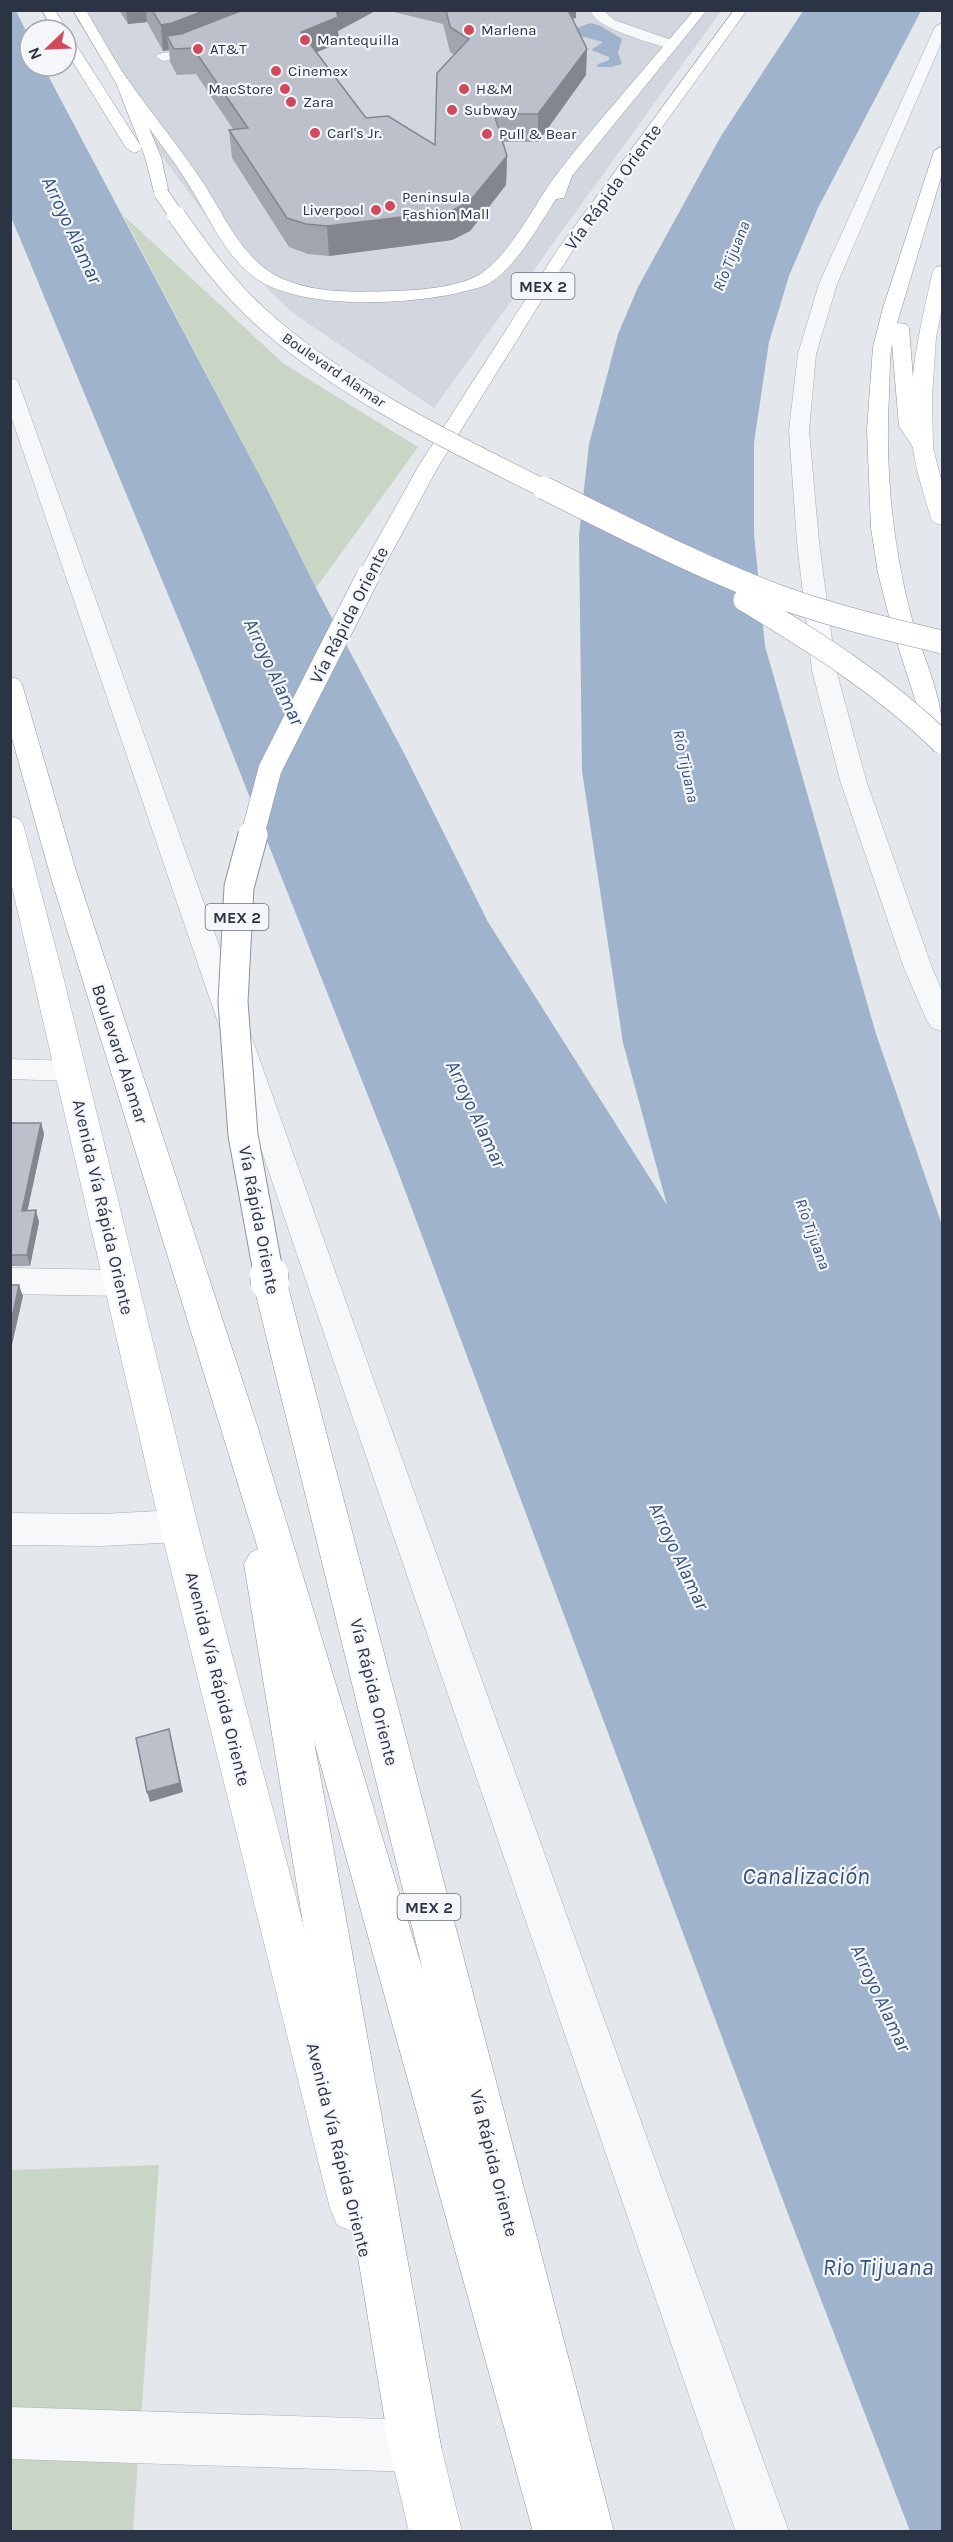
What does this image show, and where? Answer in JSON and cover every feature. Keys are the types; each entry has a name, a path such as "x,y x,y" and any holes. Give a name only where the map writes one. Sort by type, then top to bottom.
{"main road":[{"path":"67,10 109,62"},
{"path":"79,10 123,84 193,180 238,253 259,274 285,287 351,297 411,296 460,288 488,277 517,246 564,175 701,10"},
{"name":"Vía Rápida Oriente","path":"588,2532 270,1283 243,1135 233,1002 239,887 270,769 368,576 428,467 567,249 741,10"},
{"name":"Boulevard Alamar","path":"78,59 194,242 230,287 279,334 320,365 377,400 584,508"},
{"path":"123,84 153,157 161,193"},
{"path":"942,151 891,308 882,346 877,430 882,528 889,573 942,744"},
{"path":"548,230 564,175"},
{"path":"526,311 538,262"},
{"path":"922,448 922,396 927,337 942,271"},
{"path":"891,308 901,328 905,403 909,426 922,448 942,519"},
{"path":"584,508 838,657 885,692 942,744"},
{"path":"584,508 717,571 780,597 870,625 942,642"},
{"name":"Boulevard Alamar","path":"10,684 73,909 238,1420"},
{"path":"10,770 73,909"},
{"name":"Avenida Vía Rápida Oriente","path":"10,824 179,1526 436,2532"},
{"path":"238,1420 415,2446"},
{"path":"238,1420 388,1921 560,2532"}],"lane":[{"path":"597,10 597,14 609,23 672,45"},
{"path":"629,30 639,17"},
{"path":"942,27 828,284 807,354 799,430 807,542 824,670 853,780 918,968 942,1021"},
{"path":"163,57 178,55 223,37"},
{"path":"10,384 361,1392 763,2532"},
{"path":"10,1069 71,1071"},
{"path":"10,1281 121,1283"},
{"path":"10,1529 101,1530 179,1526"},
{"path":"10,2433 415,2446"}],"shaded area":[{"name":"Peninsula Fashion Mall","path":"74,11 721,11 434,408 294,314 242,264 156,148 120,79 77,18"}],"green space":[{"path":"123,215 284,364 418,447 316,588 269,493"},
{"path":"159,2165 133,2531 11,2531 10,2170"}],"water":[{"path":"10,11 16,11 20,18 18,78 49,78 269,493 316,588 405,755 488,922 667,1205 623,1043 582,771 579,535 589,444 618,334 638,287 721,136 803,11 921,11 818,208 789,276 769,342 754,443 754,534 765,646 876,1034 942,1225 942,2531 910,2531 790,2219 397,1169 199,669 11,217"},
{"path":"591,23 601,26 622,39 618,53 622,64 597,67 598,64 609,60 609,57 591,50 603,42 565,32"}],"building":[{"path":"152,10 206,10 161,25"},
{"path":"243,10 336,10 338,17 301,32 366,118 388,116 435,145 437,73 469,39 450,27 446,10 568,10 587,49 538,114 494,114 507,156 470,201 451,211 327,226 306,224 287,218 229,130 248,128 193,48 174,49 167,36 181,34"},
{"path":"10,1123 41,1123 22,1211 36,1210 27,1255 10,1255"},
{"path":"10,1285 19,1285 10,1327"},
{"path":"169,1729 180,1783 147,1792 136,1738"}],"place":[{"name":"Marlena","path":"469,30"},
{"name":"Mantequilla","path":"305,40"},
{"name":"AT&T","path":"198,49"},
{"name":"Cinemex","path":"276,71"},
{"name":"MacStore","path":"285,89"},
{"name":"H&M","path":"464,89"},
{"name":"Zara","path":"291,102"},
{"name":"Subway","path":"452,110"},
{"name":"Carl's Jr.","path":"315,133"},
{"name":"Pull & Bear","path":"487,134"},
{"name":"Peninsula Fashion Mall","path":"390,206"},
{"name":"Liverpool","path":"376,210"}],"water label":[{"name":"Arroyo Alamar","path":"72,230"},
{"name":"Río Tijuana","path":"731,256"},
{"name":"Arroyo Alamar","path":"274,672"},
{"name":"Río Tijuana","path":"686,766"},
{"name":"Arroyo Alamar","path":"476,1114"},
{"name":"Río Tijuana","path":"813,1234"},
{"name":"Arroyo Alamar","path":"679,1556"},
{"name":"Canalización","path":"806,1876"},
{"name":"Arroyo Alamar","path":"881,1998"},
{"name":"Rio Tijuana","path":"878,2267"}]}
